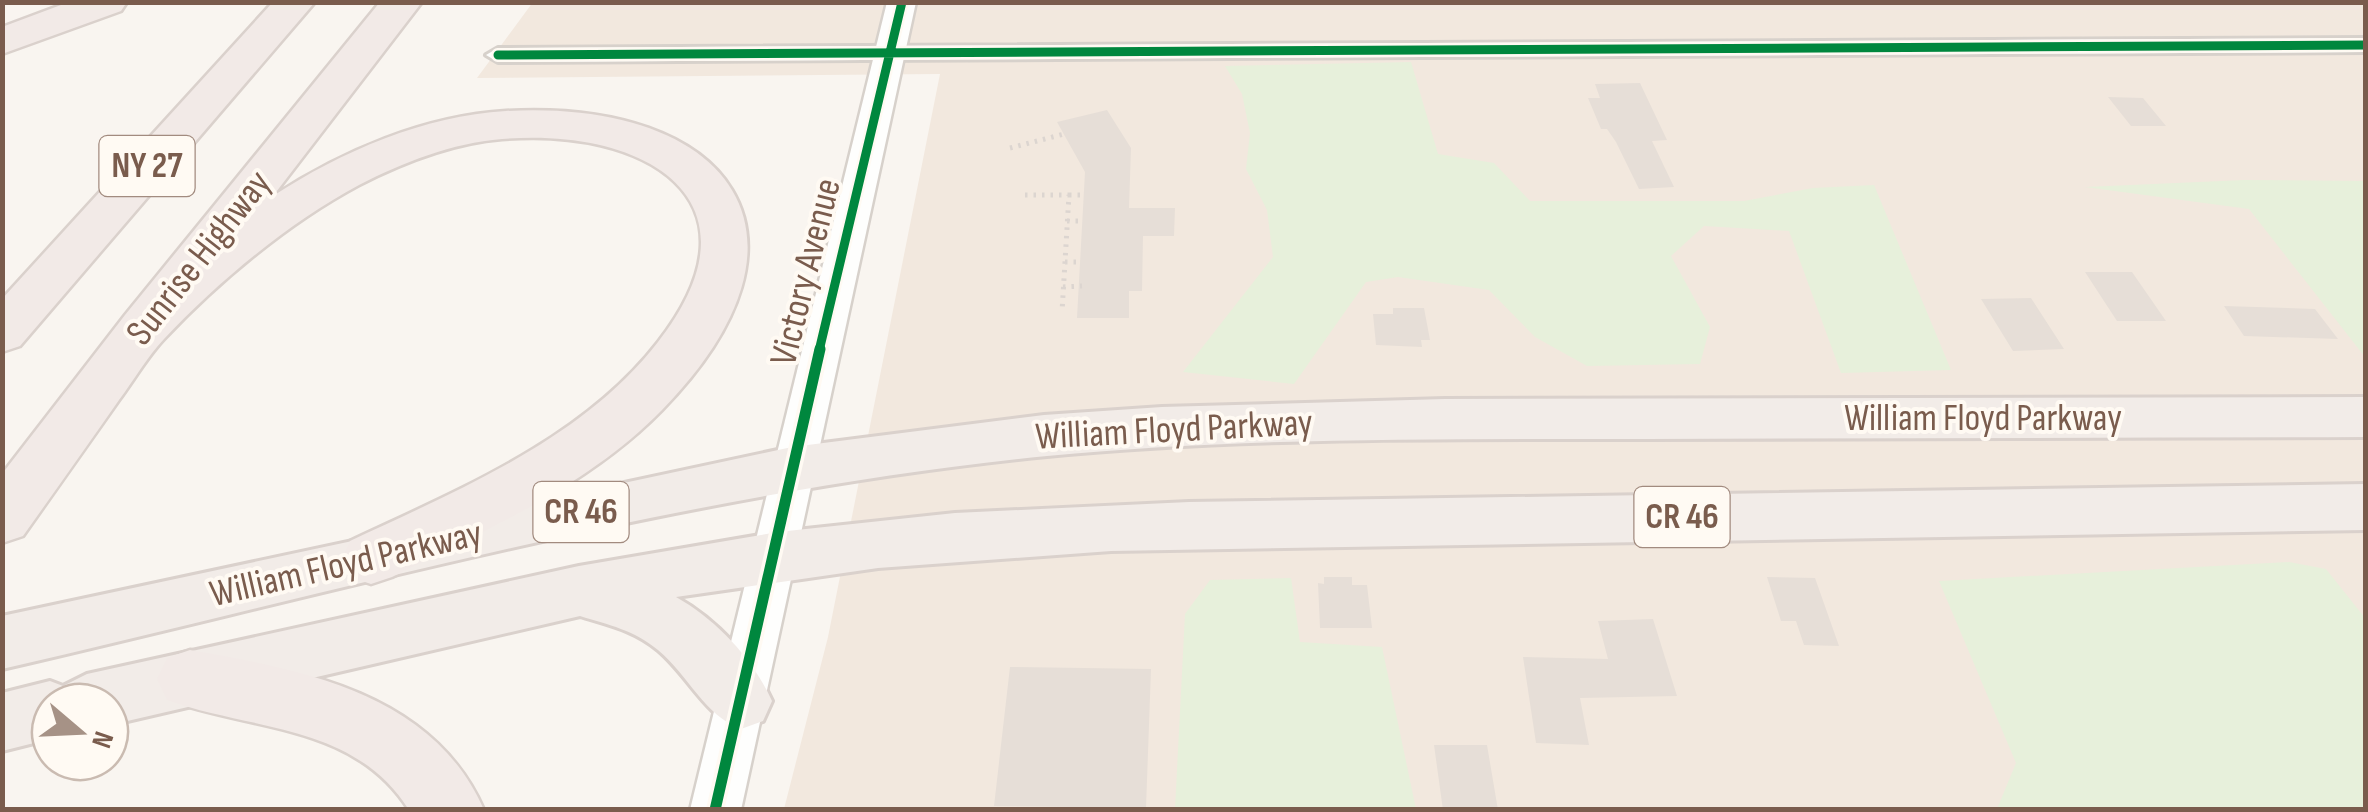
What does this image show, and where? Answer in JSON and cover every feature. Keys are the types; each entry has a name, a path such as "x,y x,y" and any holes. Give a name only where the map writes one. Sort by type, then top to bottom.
{"highway":[{"path":"2,42 106,2"},
{"name":"NY 27","path":"2,333 295,2"},
{"name":"Sunrise Highway","path":"2,519 143,328 402,2"},
{"path":"143,328 259,228 315,190 372,160 436,138 501,125 591,126 657,144 691,166 718,199 726,241 716,288 687,341 638,396 572,450 516,486 371,558"},
{"name":"William Floyd Parkway","path":"2,643 371,558 792,468 1044,436 1311,422 1754,415 1982,420 2366,417"},
{"name":"William Floyd Parkway","path":"130,693 332,642 571,591 776,557 913,541 1148,528 2366,507"},
{"path":"571,591 626,602 671,622 700,646 741,701"},
{"path":"190,679 306,702 383,734 426,773 449,810"}],"street":[{"name":"Victory Avenue","path":"714,810 776,557 792,468 902,2"},
{"path":"498,55 2366,45"}],"path":[{"path":"1010,148 1064,134"},
{"path":"1023,201 1083,194"},
{"path":"1062,312 1068,195"},
{"path":"1067,221 1081,221"},
{"path":"1065,262 1080,262"},
{"path":"1063,287 1082,286"}],"shaded area":[{"path":"533,2 2365,3 2365,809 784,809 828,637 940,74 477,78"}],"green space":[{"path":"1411,62 1438,154 1494,163 1530,201 1744,201 1813,188 1874,185 1951,370 1841,373 1789,231 1704,226 1671,256 1710,327 1700,364 1587,366 1535,337 1489,290 1398,277 1366,282 1294,384 1183,372 1273,257 1267,210 1246,169 1250,133 1242,94 1225,66"},
{"path":"2244,180 2365,181 2365,357 2249,209 2085,187"},
{"path":"2289,562 2326,569 2365,618 2365,809 1997,809 2016,763 1939,581"},
{"path":"1291,578 1300,642 1382,647 1416,809 1175,809 1185,614 1210,580"}],"building":[{"path":"1640,83 1667,140 1652,141 1674,187 1639,189 1616,142 1607,129 1601,129 1588,98 1600,98 1595,84"},
{"path":"2108,97 2143,98 2166,126 2131,126"},
{"path":"1107,110 1131,148 1129,208 1175,208 1174,236 1143,236 1142,291 1129,291 1129,318 1077,318 1085,172 1057,122"},
{"path":"2085,272 2132,272 2166,321 2117,321"},
{"path":"2031,298 2064,349 2013,351 1981,299"},
{"path":"2224,306 2315,309 2338,339 2244,336"},
{"path":"1393,308 1424,308 1430,340 1421,340 1422,347 1376,345 1373,314 1393,314"},
{"path":"1324,577 1352,577 1352,585 1367,585 1372,628 1320,628 1318,583 1324,584"},
{"path":"1767,577 1815,578 1839,646 1804,645 1796,621 1781,621"},
{"path":"1653,619 1677,696 1580,698 1589,745 1536,743 1523,657 1608,659 1598,621"},
{"path":"1010,667 1151,669 1146,808 994,806"},
{"path":"1434,745 1487,745 1498,810 1443,810"}],"cycle path":[{"path":"715,810 902,2"},
{"path":"498,55 2366,45"}]}
